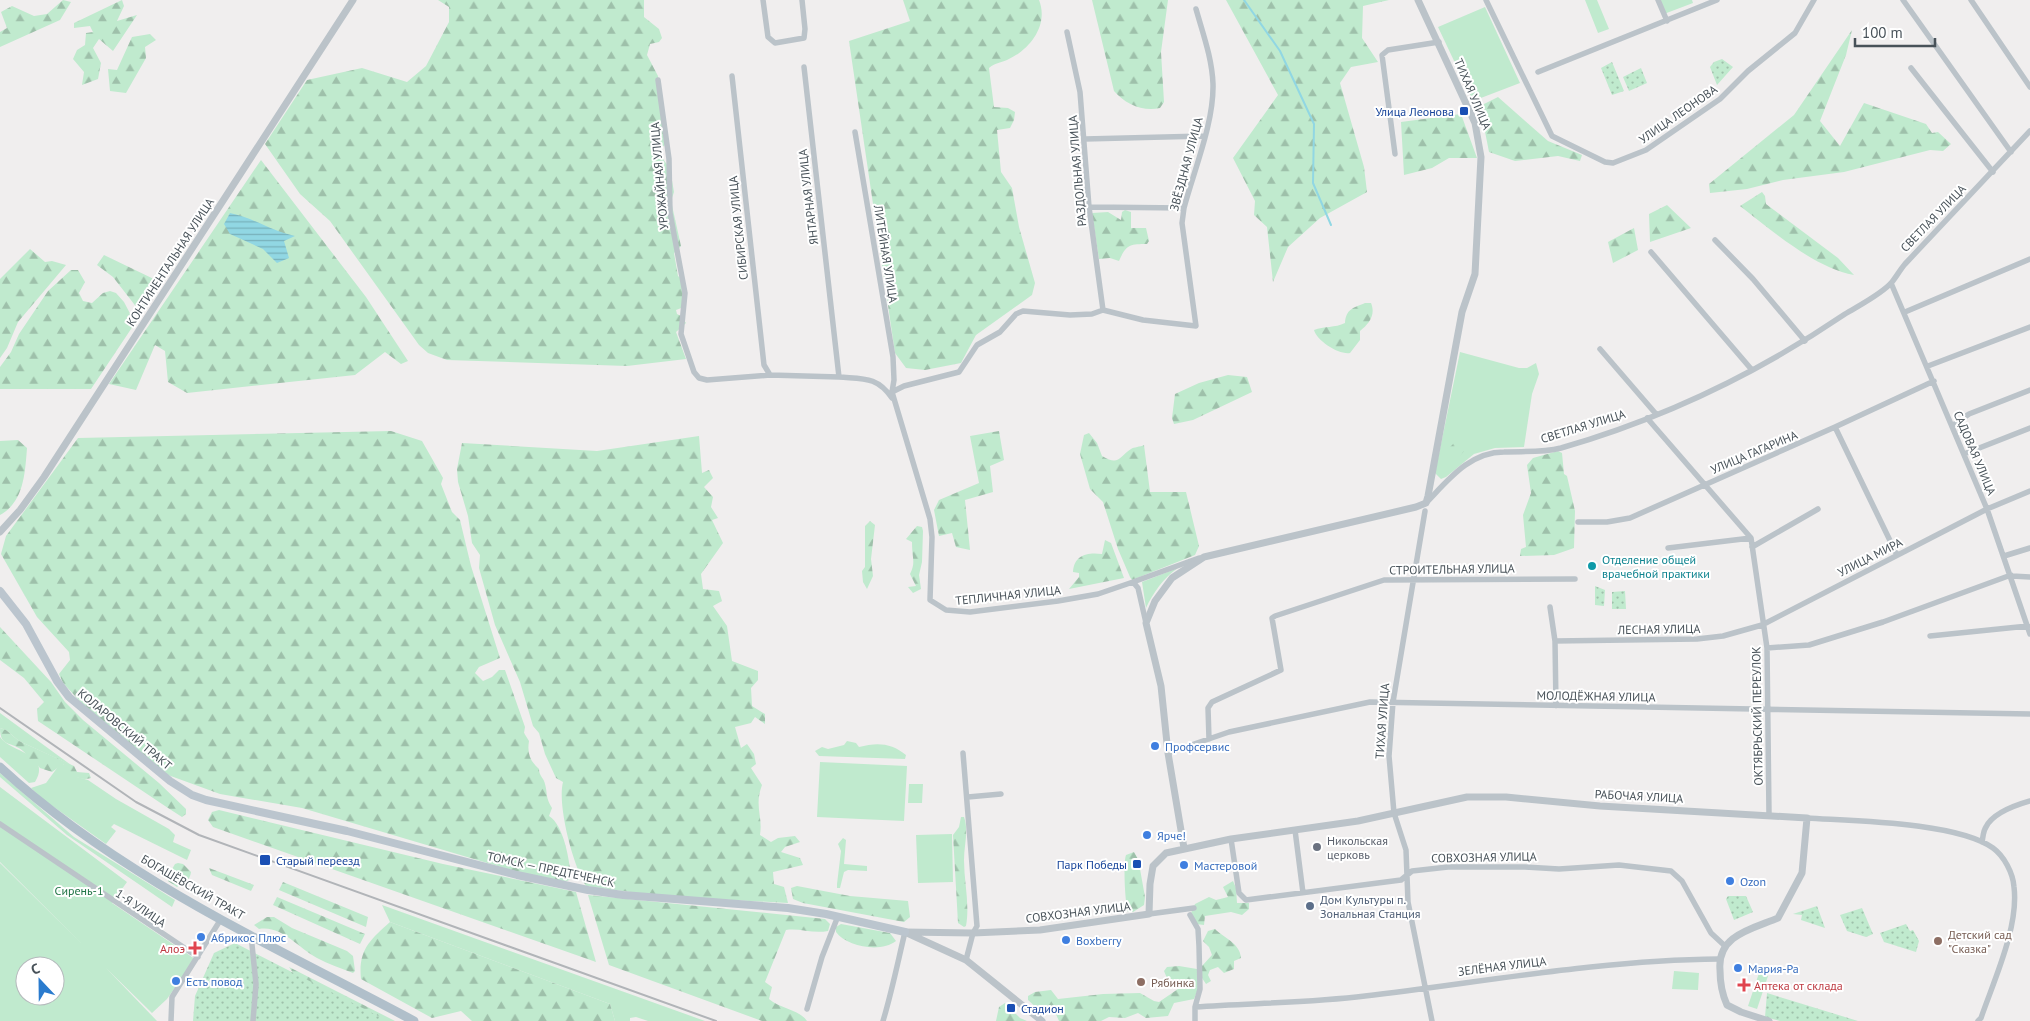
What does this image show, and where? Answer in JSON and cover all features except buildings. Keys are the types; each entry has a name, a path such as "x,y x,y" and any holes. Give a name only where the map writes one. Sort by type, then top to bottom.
{"main road":[{"name":"КОЛАРОВСКИЙ ТРАКТ","path":"0,591 26,624 57,681 69,697 170,781 198,798"},
{"name":"БОГАШЁВСКИЙ ТРАКТ","path":"0,767 30,796 89,840 222,919 414,1021"},
{"name":"ТОМСК — ПРЕДТЕЧЕНСК","path":"198,798 347,830 518,875 588,890 623,895 788,908 838,916 905,932"}],"street":[{"name":"КОНТИНЕНТАЛЬНАЯ УЛИЦА","path":"0,532 20,510 44,478 353,0"},
{"path":"763,0 768,37 775,42 804,38 802,0"},
{"name":"ТИХАЯ УЛИЦА","path":"1418,0 1475,123 1480,138 1481,157 1477,210 1477,262 1475,274 1462,312 1425,507 1392,702 1389,756 1394,813 1406,850 1408,902 1432,1021"},
{"name":"УЛИЦА ЛЕОНОВА","path":"1486,0 1552,136 1605,162 1613,163 1646,150 1720,99 1748,70 1795,33 1814,0"},
{"path":"1658,0 1666,21"},
{"path":"1538,72 1717,0"},
{"path":"1903,0 2011,152"},
{"path":"1970,0 2030,87"},
{"name":"ЗВЁЗДНАЯ УЛИЦА","path":"1104,310 1143,320 1196,326 1183,241 1184,208 1211,108 1213,86 1211,62 1196,9"},
{"name":"РАЗДОЛЬНАЯ УЛИЦА","path":"1067,32 1080,92 1089,207 1104,310"},
{"path":"1395,154 1382,55 1388,50 1439,42"},
{"name":"ЯНТАРНАЯ УЛИЦА","path":"804,67 839,376"},
{"path":"1911,68 1993,172"},
{"name":"СИБИРСКАЯ УЛИЦА","path":"732,76 764,365 770,375"},
{"name":"УРОЖАЙНАЯ УЛИЦА","path":"658,80 669,159 670,213 685,293 681,334 694,372 699,378 707,380 770,375"},
{"name":"СВЕТЛАЯ УЛИЦА","path":"1425,507 1465,465 1483,455 1500,452 1539,452 1560,448 1647,418 1701,396 1805,341 1891,283 1905,264 2030,131"},
{"name":"ЛИТЕЙНАЯ УЛИЦА","path":"855,132 893,357 894,380 892,392"},
{"path":"1085,139 1204,136"},
{"path":"1089,207 1184,208"},
{"path":"1715,240 1753,278 1805,341"},
{"path":"1651,252 1752,370"},
{"path":"1905,312 2030,259"},
{"name":"САДОВАЯ УЛИЦА","path":"1891,283 1928,366 1987,509 2030,634"},
{"path":"895,402 892,392 904,386 959,372 978,345 1000,332 1016,314 1023,311 1070,315 1092,314 1104,310"},
{"path":"1928,366 2030,327"},
{"path":"1600,348 1656,414"},
{"path":"770,375 839,376 874,380 885,388 895,402"},
{"name":"УЛИЦА ГАГАРИНА","path":"1578,522 1607,522 1630,518 1835,428 1934,381"},
{"path":"1952,426 1969,414 2030,390"},
{"name":"ТЕПЛИЧНАЯ УЛИЦА","path":"895,402 930,519 932,537 930,596 934,603 946,610 970,612 1098,594 1204,556"},
{"path":"1647,418 1751,538"},
{"path":"1835,428 1897,555"},
{"path":"1964,454 2030,428"},
{"name":"УЛИЦА МИРА","path":"1762,625 1987,509 2030,492"},
{"path":"1146,623 1155,601 1167,585 1188,566 1204,556 1425,507"},
{"path":"1752,548 1818,509"},
{"path":"1668,548 1751,538"},
{"name":"ОКТЯБРЬСКИЙ ПЕРЕУЛОК","path":"1751,538 1762,625 1767,648 1769,814"},
{"path":"2004,556 2030,548"},
{"path":"1767,648 1809,645 1883,622 2011,575 2030,577"},
{"name":"СТРОИТЕЛЬНАЯ УЛИЦА","path":"1209,739 1208,708 1212,702 1281,670 1272,618 1275,616 1384,580 1413,578 1576,579"},
{"path":"1133,582 1138,588 1161,686 1168,753 1184,848"},
{"path":"1550,607 1555,641 1556,706"},
{"name":"ЛЕСНАЯ УЛИЦА","path":"1555,641 1697,639 1722,636 1762,625"},
{"path":"1930,636 2028,626"},
{"name":"МОЛОДЁЖНАЯ УЛИЦА","path":"1168,753 1229,732 1370,702 2030,714"},
{"path":"963,753 977,926 973,933 966,960"},
{"path":"968,797 1001,794"},
{"name":"РАБОЧАЯ УЛИЦА","path":"1149,914 1153,866 1166,853 1231,839 1394,813 1467,797 1506,797 1600,806 1769,814 1889,823 1945,831 1982,842 1993,848 2010,870 2014,887 2014,905 2010,932 1981,1018 1978,1021"},
{"path":"1982,842 1986,826 2014,806 2030,801"},
{"path":"1769,1021 1726,1005 1720,982 1719,959 1725,946 1737,935 1778,918 1802,873 1807,818"},
{"name":"1-Я УЛИЦА","path":"0,824 198,957"},
{"path":"1295,830 1303,893"},
{"name":"СОВХОЗНАЯ УЛИЦА","path":"1231,839 1241,897 1246,900 1401,880 1412,871 1448,867 1559,869 1619,866 1671,871 1682,882 1711,933 1725,946"},
{"name":"СОВХОЗНАЯ УЛИЦА","path":"905,932 973,933 1040,930 1194,908"},
{"path":"1190,915 1198,930 1199,946 1200,989 1195,1007 1195,1021"},
{"path":"807,1009 822,957 838,916"},
{"path":"171,1021 172,997 222,919"},
{"path":"883,1021 896,975 898,952 905,932 966,960 1042,1021"},
{"path":"251,935 256,984 253,1021"},
{"name":"ЗЕЛЁНАЯ УЛИЦА","path":"1195,1007 1364,997 1570,969 1664,961 1719,959"}],"green space":[{"path":"63,0 71,2 60,20 0,47 0,32 7,28 1,12 12,6 34,16 47,14"},
{"path":"122,0 124,6 117,21 137,15 113,51 99,39 93,48 101,63 98,79 82,85 84,72 73,59 77,50 85,45 86,33 93,32 90,26 74,28 74,23"},
{"path":"438,0 644,0 644,17 659,29 662,38 659,42 650,44 647,55 658,76 665,145 661,148 661,156 670,169 674,192 671,201 681,246 674,253 678,276 683,280 684,307 676,310 677,314 686,323 676,332 686,359 627,366 447,360 428,353 419,345 330,221 300,194 265,144 307,80 362,68 407,82 426,66 449,22 449,7"},
{"path":"903,0 1039,0 1041,9 1039,27 1030,43 1015,56 989,68 994,107 1008,108 1015,112 1010,128 997,130 1001,172 1012,188 1019,227 1035,283 1032,295 976,335 961,363 925,370 906,368 895,353 849,41 910,21"},
{"path":"1092,0 1168,0 1161,52 1164,102 1160,108 1147,109 1135,106 1123,100 1114,91"},
{"path":"1226,0 1389,0 1363,6 1362,38 1378,62 1351,67 1340,83 1364,167 1367,192 1320,218 1288,247 1273,282 1267,227 1254,215 1255,201 1233,158 1278,95"},
{"path":"1585,0 1597,0 1609,29 1598,33"},
{"path":"1658,0 1692,0 1693,3 1664,14"},
{"path":"1485,7 1520,83 1473,101 1438,27"},
{"path":"1852,30 1846,55 1820,121 1840,146 1864,103 1926,124 1932,133 1938,132 1951,144 1943,151 1930,150 1844,172 1783,180 1747,189 1710,193 1709,184 1794,115"},
{"path":"150,34 156,40 145,47 146,58 126,93 110,91 108,69 117,70 132,37"},
{"path":"1722,59 1733,67 1717,85 1710,67 1714,62"},
{"path":"1612,62 1624,91 1612,95 1601,68"},
{"path":"1641,68 1647,83 1629,91 1623,77"},
{"path":"1498,97 1548,141 1582,155 1580,161 1558,156 1515,161 1489,152 1480,106"},
{"path":"1461,114 1477,158 1449,158 1432,168 1404,175 1401,122"},
{"path":"261,160 366,297 408,361 401,364 385,352 355,375 187,393 168,382 165,351 155,345 136,390 109,384"},
{"path":"1762,192 1765,196 1766,204 1838,258 1854,275 1824,265 1809,257 1740,206"},
{"path":"1667,205 1691,228 1650,242 1649,214"},
{"path":"1125,210 1131,212 1131,228 1146,228 1149,241 1147,244 1129,246 1119,261 1110,258 1099,259 1092,213 1108,212 1121,220 1122,212"},
{"path":"1634,228 1638,250 1613,263 1608,242"},
{"path":"30,249 45,262 52,261 66,265 18,322 7,348 0,358 0,279"},
{"path":"104,255 160,282 141,313 113,277 97,265"},
{"path":"71,270 78,270 85,282 79,293 83,301 92,303 103,293 110,291 116,293 124,302 135,323 91,389 0,389 0,367 11,352 19,334 48,291"},
{"path":"1365,303 1371,303 1372,315 1369,322 1360,331 1360,340 1350,353 1335,350 1319,339 1314,330 1345,323 1349,312"},
{"path":"1460,352 1519,368 1527,368 1536,363 1539,374 1532,394 1524,447 1495,448 1474,454 1441,479 1435,473"},
{"path":"1228,375 1247,377 1252,392 1193,420 1174,424 1172,418 1175,394 1199,383"},
{"path":"391,431 422,441 443,478 441,484 452,512 460,520 471,566 500,658 479,667 475,673 483,681 492,677 499,670 505,670 525,727 524,733 529,741 528,749 530,756 533,763 539,769 552,808 549,816 559,827 565,844 571,879 565,882 518,872 302,808 220,794 168,775 88,710 63,683 59,674 70,660 69,652 37,617 1,554 6,536 78,438"},
{"path":"999,431 1004,460 990,466 993,492 965,500 970,550 956,547 952,533 939,536 934,510 939,500 979,483 970,436"},
{"path":"1089,433 1097,443 1102,456 1112,460 1118,459 1132,448 1144,445 1150,492 1186,492 1199,546 1195,555 1132,580 1118,549 1103,502 1090,489 1080,454 1084,435"},
{"path":"699,436 702,473 709,470 713,478 704,487 713,497 711,507 718,518 712,520 723,543 701,574 703,589 719,591 722,601 713,606 727,626 732,661 758,671 758,680 751,688 752,706 765,714 765,724 755,717 751,723 735,727 741,748 747,744 754,754 756,764 751,768 762,785 759,799 760,835 771,842 778,838 795,836 800,842 785,847 781,852 800,858 803,865 773,872 774,884 784,887 788,903 660,896 586,886 576,865 567,835 562,805 563,782 556,778 545,754 539,733 533,726 520,682 495,625 479,568 480,555 472,543 468,516 458,482 457,469 462,443 597,451"},
{"path":"18,440 27,448 22,486 14,503 0,515 0,441"},
{"path":"1457,440 1466,449 1458,458 1448,463 1443,458 1443,454"},
{"path":"1558,451 1562,453 1564,474 1567,476 1575,511 1574,548 1554,555 1520,556 1521,549 1526,547 1523,515 1531,493 1527,465 1533,458"},
{"path":"870,521 875,525 871,559 873,576 867,589 863,582 862,571 865,567 865,526"},
{"path":"917,526 922,527 923,531 922,562 919,575 921,589 913,593 908,587 916,586 910,574 913,563 912,542 906,539"},
{"path":"1105,540 1111,543 1124,578 1069,589 1079,577 1079,573 1073,572 1076,562 1086,554 1102,554"},
{"path":"1178,568 1159,586 1146,608 1142,582"},
{"path":"1595,586 1605,590 1604,606 1595,605"},
{"path":"1625,591 1626,609 1612,609 1612,592"},
{"path":"0,627 51,682 65,702 83,720 159,783 186,809 186,814 182,817 38,721 37,709 44,702 24,678 0,660"},
{"path":"0,713 71,765 19,741 6,730 0,728"},
{"path":"0,728 6,730 19,741 74,766 77,772 89,773 91,778 83,779 75,776 63,764 52,772 40,768 33,759 27,760 23,751 2,739"},
{"path":"0,737 12,747 34,759 38,765 39,772 35,782 29,783 0,757"},
{"path":"847,741 856,743 859,747 872,744 890,746 906,755 905,759 819,756 815,751 822,747 828,749 844,745"},
{"path":"820,762 907,766 904,821 817,817"},
{"path":"60,764 63,764 77,777 88,780 116,799 169,829 175,835 173,842 191,850 187,860 114,824 111,827 116,831 106,844 44,800 31,788 46,783"},
{"path":"0,773 74,837 175,900 172,907 67,835 0,777"},
{"path":"909,784 923,784 922,803 908,803"},
{"name":"Сирень-1","path":"0,787 127,882 112,903 195,959 167,999 152,1013 106,968 157,1021 0,1021 0,863 81,943 0,862"},
{"path":"219,810 443,864 576,892 596,962 213,827 208,820 212,812"},
{"path":"961,817 964,817 966,828 964,860 967,910 966,926 964,927 958,923 953,835 959,827"},
{"path":"952,834 953,882 918,883 916,835"},
{"path":"843,838 846,840 844,864 867,866 867,871 848,870 844,872 840,888 837,888 841,851 838,844"},
{"path":"1134,852 1138,859 1134,866 1140,869 1145,897 1144,905 1133,912 1128,912 1125,859 1126,855"},
{"path":"175,864 183,864 191,872 188,879 177,887 168,881 168,876"},
{"path":"209,868 254,885 251,891 212,875"},
{"path":"1233,881 1236,888 1237,903 1249,903 1249,909 1242,915 1231,912 1205,916 1204,925 1196,924 1191,913 1195,904 1209,897 1216,900 1228,897 1223,887"},
{"path":"283,882 368,917 366,927 279,890"},
{"path":"797,886 850,896 908,901 910,917 904,922 803,903 793,899 791,888"},
{"path":"588,895 825,919 830,924 828,931 786,930 765,982 772,987 769,999 799,1014 807,1021 762,1021 609,965"},
{"path":"1728,896 1746,896 1753,912 1734,920 1726,899"},
{"path":"277,897 365,934 360,944 273,905"},
{"path":"382,905 705,1021 648,1021 636,1017 630,1018 630,1021 615,1021 610,1004 390,922"},
{"path":"1817,906 1825,928 1801,920 1802,915 1793,914"},
{"path":"1862,908 1873,934 1866,937 1847,931 1840,915"},
{"path":"267,917 274,917 292,928 347,951 353,956 355,971 353,973 317,958 290,938 275,930 259,929 254,925"},
{"path":"390,922 610,1004 615,1021 472,1021 461,1011 432,1018 361,979 361,960 367,946"},
{"path":"841,924 890,933 896,941 882,947 856,945 836,932 836,927"},
{"path":"1906,924 1910,931 1913,930 1919,941 1916,952 1884,942 1880,933"},
{"path":"1215,929 1238,948 1241,958 1234,961 1234,969 1224,973 1218,967 1210,970 1208,975 1211,981 1206,984 1202,978 1202,966 1212,955 1209,947 1203,941 1208,931"},
{"path":"235,943 388,1021 193,1021 195,996 214,953"},
{"path":"1179,966 1197,969 1199,987 1194,999 1174,1003 1168,1016 1146,1018 1138,1013 1125,1018 1109,1017 1101,1021 1059,1021 1055,1012 1041,1012 1028,1000 1028,996 1035,992 1051,990 1058,999 1103,994 1140,993 1159,1002 1178,989 1177,986 1169,983 1164,971 1167,967"},
{"path":"289,967 395,1021 363,1021 293,973"},
{"path":"1674,971 1699,973 1698,990 1672,989"},
{"path":"1759,973 1768,976 1757,1009 1748,1006"},
{"path":"1767,993 1858,1021 1780,1021 1765,1017"},
{"path":"1005,1003 1020,1018 1027,1021 996,1021 999,1007"}],"water":[{"path":"230,213 295,236 284,241 289,258 277,263 263,249 230,234 224,224"}],"waterway":[{"path":"1244,0 1280,51 1314,124 1313,183 1331,225"}],"railway":[{"path":"0,708 136,802 199,835 716,1021"}],"place":[{"name":"Улица Леонова","path":"1464,111"},
{"name":"Отделение общей врачебной практики","path":"1592,566"},
{"name":"Профсервис","path":"1155,746"},
{"name":"Ярче!","path":"1147,835"},
{"name":"Никольская церковь","path":"1317,847"},
{"name":"Старый переезд","path":"265,860"},
{"name":"Парк Победы","path":"1137,864"},
{"name":"Мастеровой","path":"1184,865"},
{"name":"Ozon","path":"1730,881"},
{"name":"Дом Культуры п. Зональная Станция","path":"1310,906"},
{"name":"Абрикос Плюс","path":"201,937"},
{"name":"Boxberry","path":"1066,940"},
{"name":"Детский сад \"Сказка\"","path":"1938,941"},
{"name":"Алоэ","path":"195,948"},
{"name":"Мария-Ра","path":"1738,968"},
{"name":"Есть повод","path":"176,981"},
{"name":"Рябинка","path":"1141,982"},
{"name":"Аптека от склада","path":"1744,985"},
{"name":"Стадион","path":"1011,1008"}]}
